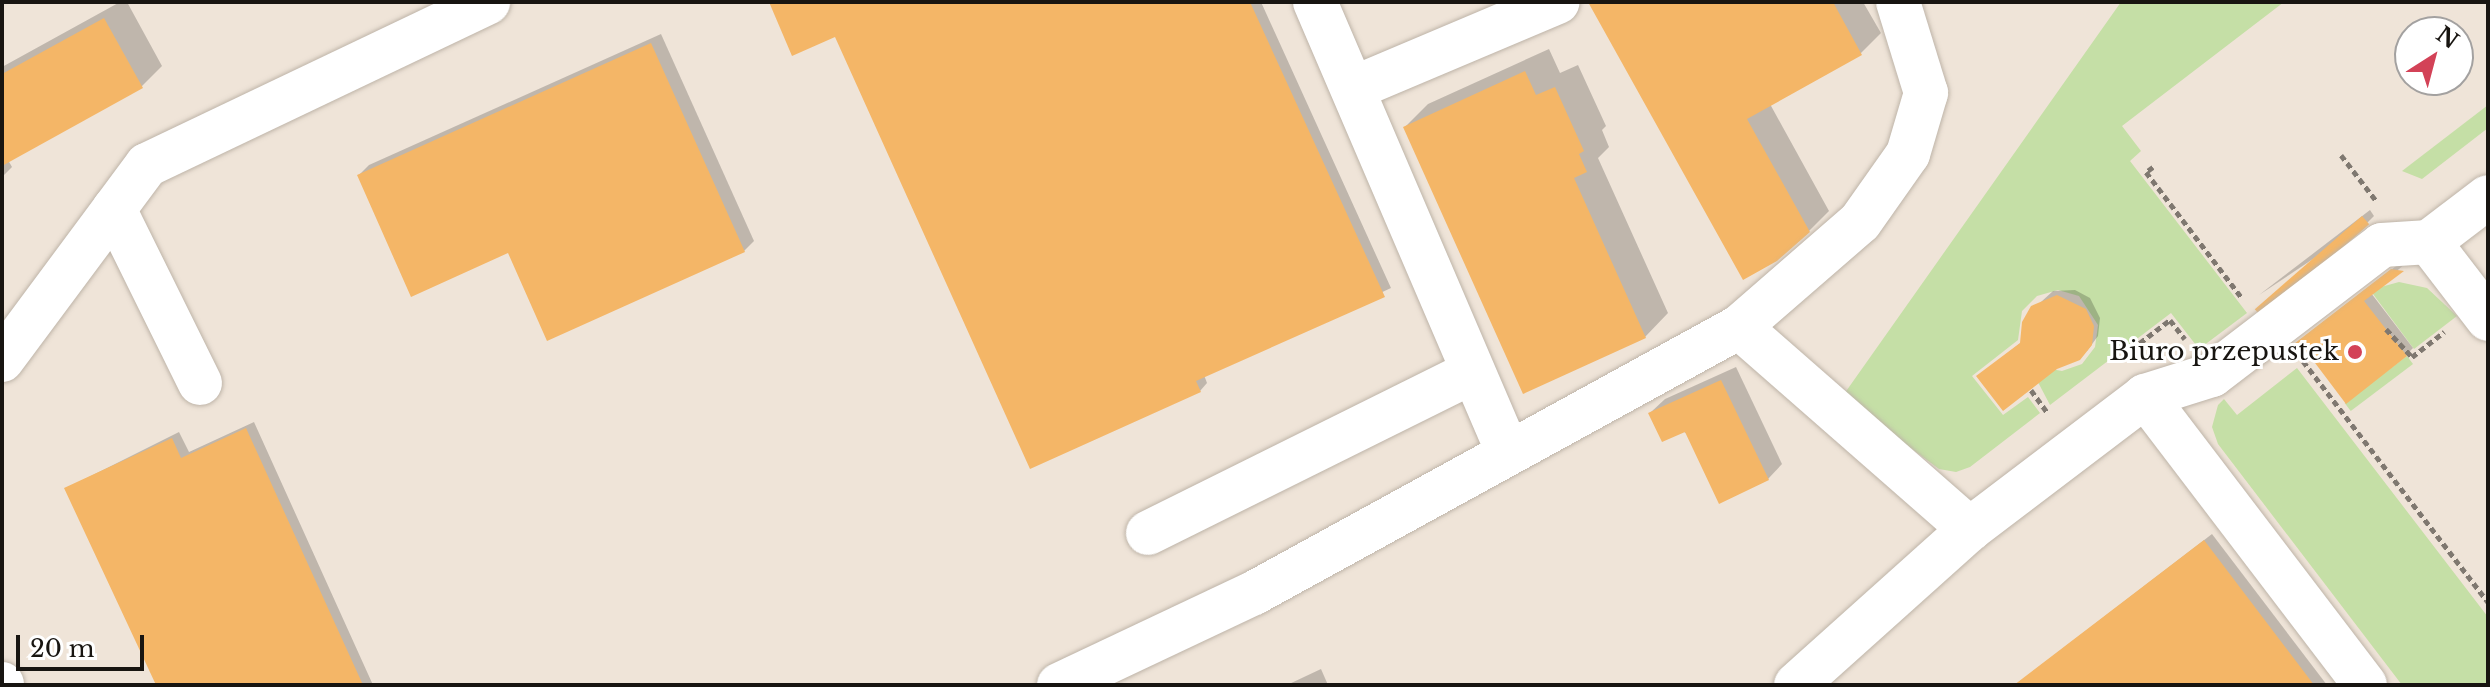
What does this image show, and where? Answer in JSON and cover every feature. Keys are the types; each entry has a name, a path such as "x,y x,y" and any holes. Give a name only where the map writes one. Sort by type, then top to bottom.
{"lane":[{"path":"2,360 147,165 436,13 488,2"},
{"path":"1315,2 1508,452"},
{"path":"1354,88 1558,2"},
{"path":"1059,685 1254,593 1739,327 1860,222 1908,154 1926,93 1898,2"},
{"path":"1796,685 1970,529 2145,396 2212,375 2382,245 2429,242 2488,197"},
{"path":"114,209 200,383"},
{"path":"2429,242 2488,319"},
{"path":"1739,327 1970,529"},
{"path":"1148,533 1472,372"},
{"path":"2145,396 2365,685"}],"path":[{"path":"2153,167 2146,172 2269,332"},
{"path":"2210,255 2217,250"},
{"path":"2319,381 2325,376"},
{"path":"2031,390 2048,413"}],"green space":[{"path":"2121,2 2284,2 2122,126 2141,151 2130,161 2247,313 2199,349 2171,313 2050,405 2029,365 2062,371 2082,364 2095,347 2098,325 2079,296 2058,290 2037,296 2022,311 2018,340 1972,376 2003,415 2028,397 2040,413 1970,467 1956,472 1939,469 1842,397"},
{"path":"2488,105 2488,128 2422,179 2402,171"},
{"path":"2399,282 2427,288 2457,316 2414,349 2370,290"},
{"path":"2407,356 2413,364 2351,411 2345,403"},
{"path":"2297,368 2488,617 2488,685 2402,685 2218,444 2212,427 2218,405 2224,399 2237,415"}],"building":[{"path":"769,2 1250,2 1385,297 1196,381 1201,392 1030,469 835,37 792,56"},
{"path":"1588,2 1833,2 1862,55 1747,119 1810,232 1777,261 1743,280"},
{"path":"104,18 143,88 2,166 2,74"},
{"path":"651,43 745,252 547,341 508,253 411,297 357,175"},
{"path":"1525,71 1536,95 1555,87 1584,151 1579,154 1587,172 1574,178 1646,338 1523,394 1403,127"},
{"path":"2362,216 2369,224 2262,317 2255,309"},
{"name":"Biuro przepustek","path":"2391,269 2404,271 2364,301 2407,356 2346,404 2303,347 2290,356 2286,350"},
{"path":"2057,295 2086,309 2094,326 2092,345 2080,360 2057,369 2003,411 1976,376 2020,343 2022,322 2031,306"},
{"path":"1721,380 1769,480 1719,504 1685,432 1662,442 1648,413"},
{"path":"246,428 363,685 156,685 64,488 172,438 181,458"},
{"path":"2204,540 2314,685 2014,685"}],"place":[{"name":"Biuro przepustek","path":"2355,352"}]}
